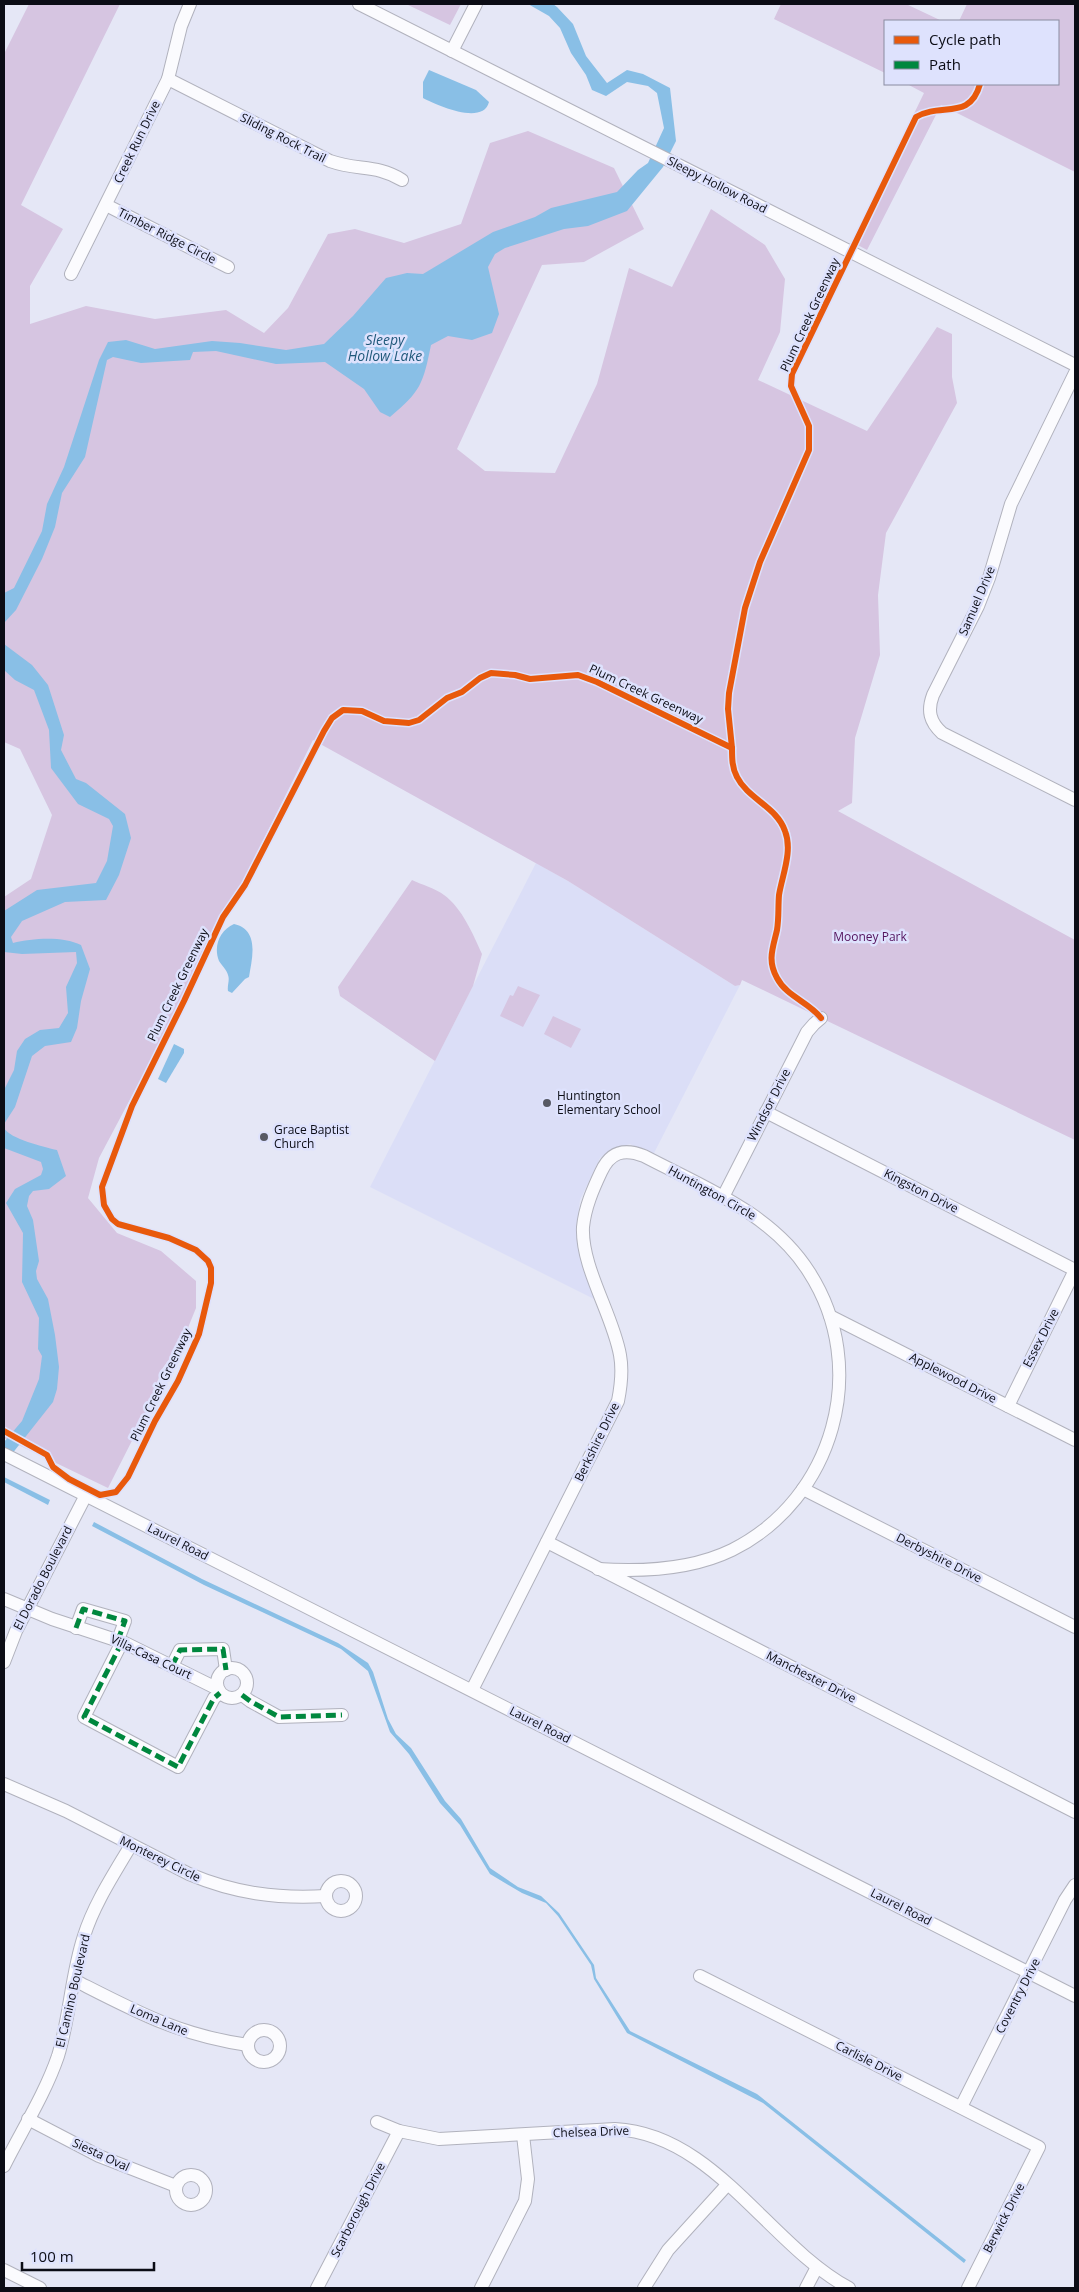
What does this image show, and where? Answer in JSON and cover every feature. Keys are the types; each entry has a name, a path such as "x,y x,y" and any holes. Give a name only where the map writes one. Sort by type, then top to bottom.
{"street":[{"name":"Creek Run Drive","path":"71,274 168,80 180,26 190,4"},
{"name":"Sleepy Hollow Road","path":"359,4 1075,365"},
{"path":"452,51 476,4"},
{"name":"Sliding Rock Trail","path":"168,80 330,161 348,167 381,169 402,180"},
{"name":"Timber Ridge Circle","path":"106,205 228,267"},
{"name":"Samuel Drive","path":"1075,373 1012,504 989,578 978,606 930,703 932,720 942,733 1075,800"},
{"name":"Windsor Drive","path":"723,1197 807,1032 822,1018"},
{"name":"Kingston Drive","path":"766,1112 1075,1270"},
{"name":"Huntington Circle","path":"598,1569 621,1571 683,1566 720,1555 761,1532 785,1510 803,1489 821,1458 837,1412 840,1373 837,1344 830,1316 809,1271 788,1244 759,1219 723,1197 644,1156 629,1151 614,1154"},
{"name":"Berkshire Drive","path":"472,1690 611,1417 619,1393 622,1378 620,1355 589,1261 583,1234 586,1210 591,1195 606,1162 614,1154"},
{"name":"Essex Drive","path":"1008,1406 1075,1270"},
{"name":"Applewood Drive","path":"830,1316 1075,1440"},
{"name":"Laurel Road","path":"6,1455 1075,1996"},
{"name":"Derbyshire Drive","path":"803,1489 1075,1627"},
{"name":"El Dorado Boulevard","path":"4,1662 28,1608 86,1495"},
{"name":"Manchester Drive","path":"547,1542 1075,1812"},
{"name":"Villa-Casa Court","path":"4,1599 76,1628 120,1641 172,1666 219,1691 224,1696 233,1699 242,1695"},
{"path":"76,1628 83,1610 125,1621 120,1641 84,1717 178,1767 219,1691 217,1679 226,1670 238,1670 245,1676 247,1686 242,1695 279,1717 342,1714"},
{"path":"172,1666 180,1650 223,1649 226,1670"},
{"name":"Monterey Circle","path":"4,1784 66,1811 188,1874 235,1890 283,1897 326,1896"},
{"name":"El Camino Boulevard","path":"4,2166 57,2057 65,2031 78,1956 92,1916 131,1845"},
{"name":"Coventry Drive","path":"961,2108 1065,1900 1075,1885"},
{"name":"Carlisle Drive","path":"700,1976 1039,2147"},
{"name":"Loma Lane","path":"74,1980 148,2018 174,2028 221,2041 248,2045"},
{"name":"Siesta Oval","path":"28,2119 99,2156 176,2186"},
{"name":"Chelsea Drive","path":"377,2122 399,2131 439,2139 615,2129 644,2132 687,2152 727,2185 817,2267 849,2288"},
{"name":"Scarborough Drive","path":"317,2288 399,2131"},
{"path":"482,2288 525,2201 528,2179 523,2135"},
{"name":"Berwick Drive","path":"968,2288 1039,2147"},
{"path":"644,2288 668,2250 727,2185"},
{"path":"806,2288 817,2267"},
{"path":"4,2270 40,2288"}],"shaded area":[{"name":"Huntington Elementary School","path":"536,863 568,881 735,986 740,985 653,1155 630,1144 611,1149 600,1158 580,1200 576,1232 596,1300 370,1187"}],"green space":[{"name":"Mooney Park","path":"29,4 120,4 21,205 63,229 30,286 30,324 86,306 155,319 226,310 264,333 288,308 328,234 355,229 404,243 461,224 490,143 528,131 614,168 644,229 584,262 542,265 457,449 485,471 555,473 597,384 629,268 672,287 711,209 765,245 785,279 780,332 758,380 867,431 937,327 952,334 952,377 957,403 886,533 878,595 880,655 855,738 852,803 838,811 1075,940 1075,1140 742,980 740,985 735,986 568,881 313,740 207,954 99,1158 88,1198 117,1233 161,1251 196,1281 196,1308 183,1340 162,1369 146,1413 108,1488 4,1438 4,897 31,879 52,815 20,749 4,742 4,54"},
{"path":"406,4 461,4 450,25"},
{"path":"781,4 906,4 940,20 884,20 884,73 774,19"},
{"path":"967,4 1075,4 1075,172 941,105 867,250 852,242 924,93 909,85 1059,85 1059,20 959,20"},
{"path":"412,880 437,890 450,900 466,922 482,954 473,986 435,1061 340,996 338,987"},
{"path":"518,986 540,995 523,1027 500,1016 510,995 513,996"},
{"path":"553,1016 581,1029 571,1048 544,1034"}],"water":[{"name":"Sleepy Hollow Lake","path":"528,4 553,4 557,7 573,24 586,56 607,83 627,70 643,74 670,88 676,141 663,167 627,211 588,226 564,229 505,248 495,254 488,267 499,314 492,333 472,340 448,336 431,345 426,369 419,386 408,400 390,417 380,412 364,389 325,362 276,364 216,351 193,352 190,360 141,363 113,357 107,360 85,457 62,493 55,527 42,559 16,610 4,623 4,593 14,588 42,531 47,504 64,467 99,360 108,342 126,340 155,349 212,341 286,350 324,344 353,316 386,278 407,273 423,274 493,232 535,217 551,208 617,192 638,170 648,163 664,128 657,93 648,86 627,82 606,96 592,90 586,75 571,53 560,28 549,16"},
{"path":"429,70 476,90 489,102 485,109 478,112 459,112 423,98 423,82"},
{"path":"4,644 32,665 48,685 64,735 61,750 76,779 86,783 125,814 131,838 119,875 106,900 65,902 22,921 11,937 13,943 48,939 74,942 81,945 90,969 81,1001 77,1028 71,1042 45,1046 32,1056 15,1107 4,1124 4,1090 14,1070 17,1051 25,1039 40,1030 59,1028 68,1013 66,987 77,963 76,952 22,954 4,952 4,911 37,890 96,883 107,861 113,826 109,819 78,804 51,768 49,730 34,690 15,680 4,670"},
{"path":"234,924 248,932 251,938 252,953 249,977 232,993 228,991 229,977 219,961 217,944 225,930"},
{"path":"174,1044 184,1049 184,1053 166,1083 158,1079"},
{"path":"4,1128 7,1132 20,1139 57,1150 66,1176 49,1189 33,1191 29,1196 27,1206 33,1220 39,1261 36,1271 37,1279 48,1299 55,1335 59,1367 57,1389 53,1402 4,1464 4,1442 22,1421 39,1379 42,1356 38,1349 39,1318 22,1282 23,1233 6,1203 15,1189 41,1175 43,1169 41,1162 4,1148"},
{"path":"4,1477 50,1500 48,1505 4,1482"},
{"path":"94,1522 202,1579 338,1643 368,1663 373,1672 388,1719 396,1734 411,1748 445,1801 461,1819 490,1868 518,1887 541,1896 559,1913 594,1965 596,1978 630,2031 757,2094 966,2260 964,2263 763,2103 627,2033 594,1979 591,1965 558,1916 546,1903 522,1893 490,1874 460,1825 440,1803 409,1754 390,1732 368,1671 341,1649 204,1585 92,1526"}],"marked path":[{"path":"76,1628 83,1609 125,1621 118,1640"},
{"path":"122,1642 84,1717 178,1767 214,1698 220,1693"},
{"path":"172,1666 180,1650 223,1649 226,1670"},
{"path":"242,1695 279,1717 342,1715"}],"cycle path":[{"name":"Plum Creek Greenway","path":"732,748 728,709 729,693 745,608 760,562 809,450 809,426 791,386 792,374 916,117 935,111 962,107 969,103 980,85"},
{"name":"Plum Creek Greenway","path":"4,1431 47,1455 53,1467 69,1479 100,1495 116,1492 128,1477 155,1421 178,1381 199,1334 211,1283 211,1268 208,1261 196,1250 169,1238 118,1224 112,1219 104,1205 102,1187 132,1106 223,917 245,885 324,731 332,718 343,710 362,711 384,721 409,723 419,720 447,698 462,692 480,678 491,673 515,675 530,679 578,675 597,682 732,748 735,774 742,785 776,816 785,831 787,839 786,863 779,895 778,926 772,954 774,972 786,990 816,1012 821,1018"}],"place":[{"name":"Huntington Elementary School","path":"547,1103"},
{"name":"Grace Baptist Church","path":"264,1137"}]}
